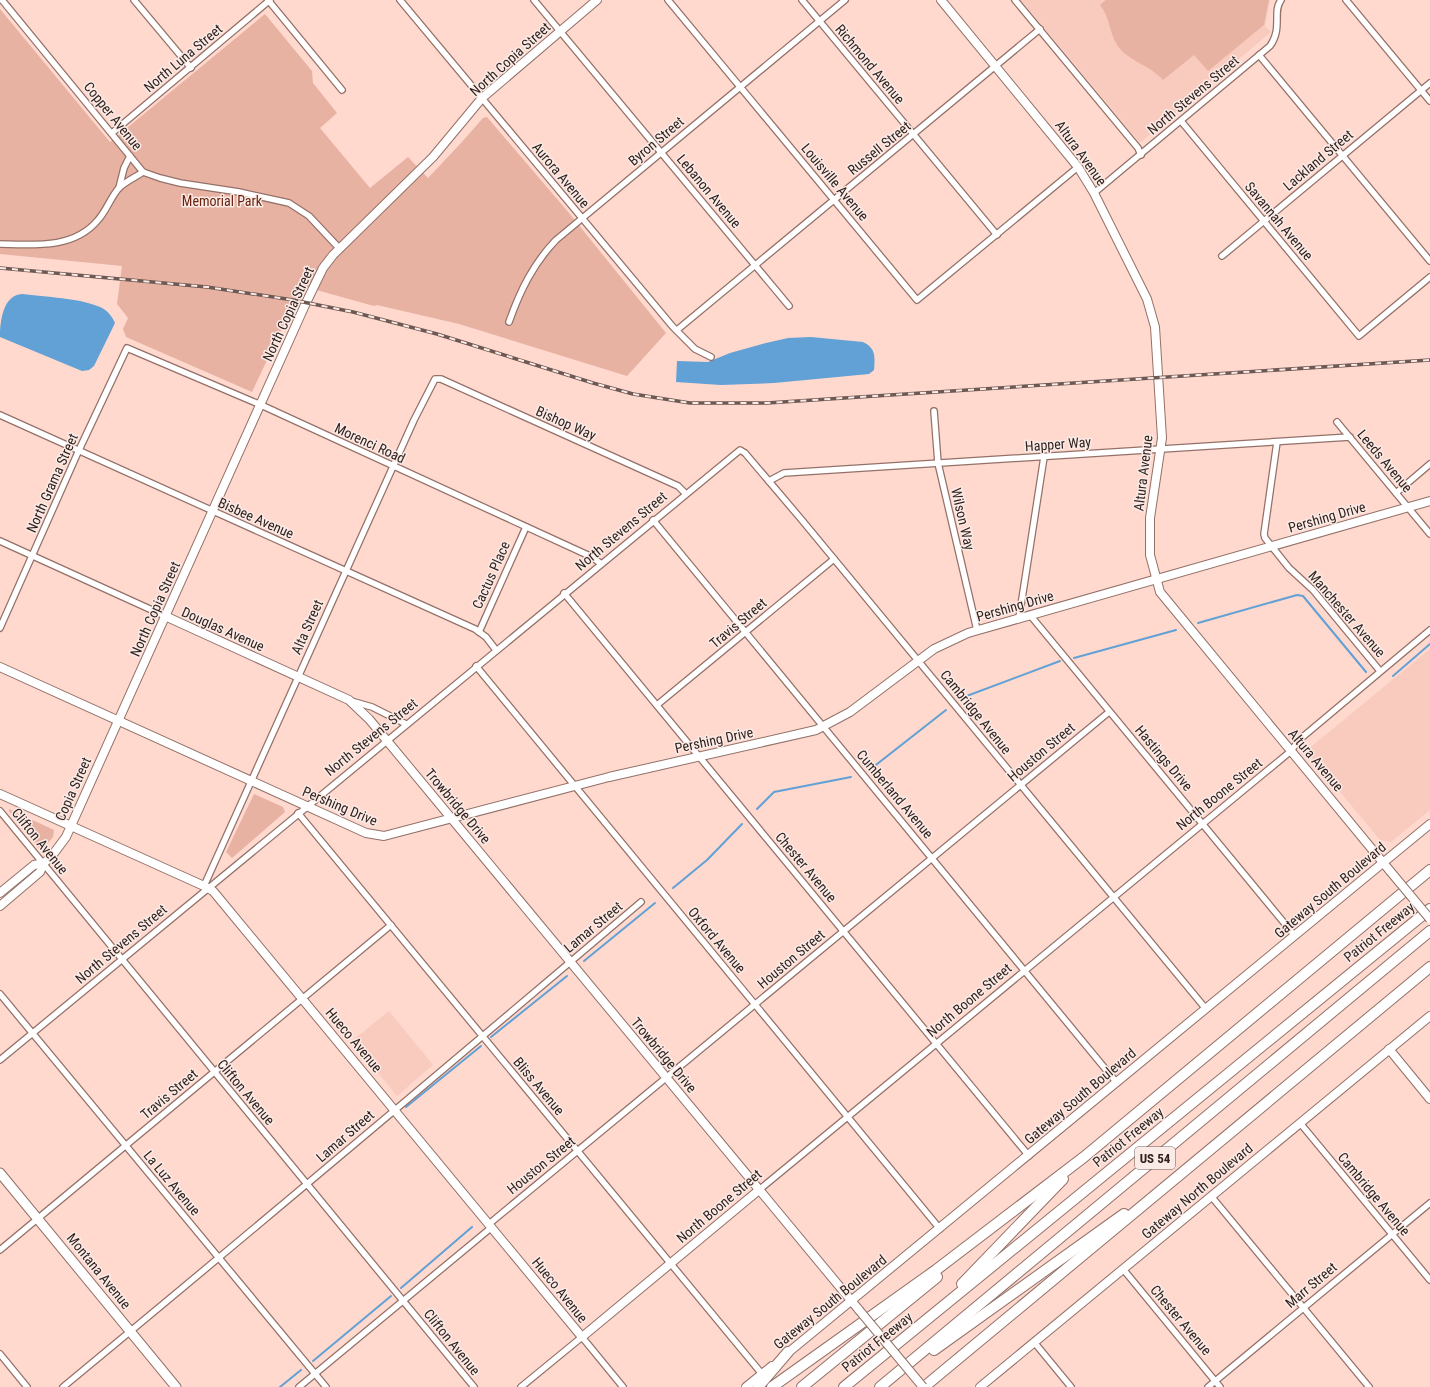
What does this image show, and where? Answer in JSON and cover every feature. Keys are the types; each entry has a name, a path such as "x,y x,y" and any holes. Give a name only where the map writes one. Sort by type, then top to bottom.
{"highway":[{"path":"772,1387 936,1270 1084,1157 1430,870"},
{"name":"Patriot Freeway","path":"844,1387 1430,908"},
{"name":"US 54","path":"880,1387 1430,931"},
{"path":"924,1387 1430,967"},
{"path":"956,1296 963,1282 1084,1157"},
{"path":"889,1387 962,1329 1130,1209 1142,1207"},
{"path":"802,1387 909,1301 1018,1208"},
{"path":"758,1387 788,1352"},
{"path":"934,1387 944,1379 949,1367"}],"main road":[{"name":"North Copia Street","path":"118,720 261,406 318,276 339,248 433,157 482,98 597,0"},
{"name":"Altura Avenue","path":"940,0 1078,167 1094,193 1147,299 1152,314 1156,336 1162,428 1150,518 1150,555 1160,592 1430,919"},
{"name":"Pershing Drive","path":"0,667 375,836 394,834 575,786 698,756 800,735 824,726 850,712 918,660 947,642 977,630 1430,501"},
{"name":"Douglas Avenue","path":"165,616 348,700 369,719 387,740"},
{"name":"Copia Street","path":"0,906 40,872 44,864 61,846 118,720"},
{"name":"Trowbridge Drive","path":"387,740 851,1301 924,1387"},
{"name":"Hueco Avenue","path":"0,794 206,887 218,897 582,1337"},
{"name":"Gateway South Boulevard","path":"746,1387 1118,1083 1430,824"},
{"name":"Copia Street","path":"0,893 34,865 44,864"},
{"name":"Gateway North Boulevard","path":"980,1387 1430,1016"},
{"path":"1389,1049 1430,1099"},
{"name":"Montana Avenue","path":"0,1173 176,1387"},
{"name":"North Boone Street","path":"582,1337 759,1190"}],"street":[{"name":"Copper Avenue","path":"2,0 143,172"},
{"path":"134,0 190,68"},
{"name":"North Luna Street","path":"112,133 269,0"},
{"path":"269,0 342,90"},
{"name":"Aurora Avenue","path":"400,0 673,327 695,350 711,357"},
{"name":"Lebanon Avenue","path":"534,0 789,306"},
{"name":"Louisville Avenue","path":"668,0 917,300 997,235"},
{"name":"Richmond Avenue","path":"802,0 997,235"},
{"name":"Byron Street","path":"509,322 516,303 535,266 556,240 845,0"},
{"path":"1015,0 1138,148 1141,155"},
{"name":"North Stevens Street","path":"1094,193 1259,55 1275,38 1278,25 1277,9 1281,0"},
{"path":"1346,0 1430,101"},
{"name":"Russell Street","path":"677,330 1040,29"},
{"path":"1259,55 1430,261"},
{"name":"Lackland Street","path":"1222,256 1430,83"},
{"name":"Savannah Avenue","path":"1181,121 1360,336 1430,277"},
{"path":"0,244 45,245 58,243 79,235 97,222 119,188 124,168 130,156"},
{"path":"997,235 1078,167"},
{"path":"119,188 143,172 180,183 274,199 297,207 309,216 339,248"},
{"name":"Morenci Road","path":"127,348 261,406 592,557 600,563"},
{"name":"North Grama Street","path":"0,628 79,450 127,348"},
{"name":"Alta Street","path":"206,887 251,781 431,383 435,379"},
{"name":"Bishop Way","path":"435,379 441,379 678,486 686,493"},
{"name":"Wilson Way","path":"934,411 938,463 977,630"},
{"name":"Bisbee Avenue","path":"0,415 479,632 496,650"},
{"name":"Leeds Avenue","path":"1337,422 1430,534"},
{"name":"Happer Way","path":"768,480 784,473 1350,437"},
{"name":"Manchester Avenue","path":"1277,442 1264,534 1270,546 1289,568 1313,590 1380,671"},
{"name":"North Stevens Street","path":"0,1060 121,960 206,887 307,806 600,563 740,450"},
{"name":"Cambridge Avenue","path":"740,450 745,453 834,559 1206,1010"},
{"path":"1019,618 1044,457"},
{"path":"1396,493 1430,464"},
{"name":"Cumberland Avenue","path":"653,520 1118,1083"},
{"name":"Cactus Place","path":"479,632 526,527"},
{"name":"Douglas Avenue","path":"0,541 165,616"},
{"name":"Travis Street","path":"657,705 834,559"},
{"name":"Chester Avenue","path":"564,593 1029,1156"},
{"name":"Hastings Drive","path":"1030,615 1295,936"},
{"name":"North Boone Street","path":"759,1190 1291,751 1299,740 1430,630"},
{"name":"Oxford Avenue","path":"476,666 940,1229"},
{"name":"Douglas Avenue","path":"348,700 372,707 406,724"},
{"name":"Houston Street","path":"299,1387 403,1301 577,1151 1109,712"},
{"name":"Clifton Avenue","path":"0,811 121,960 474,1387"},
{"name":"Bliss Avenue","path":"298,813 762,1374"},
{"name":"Lamar Street","path":"63,1387 307,1185 394,1109 641,902"},
{"name":"Travis Street","path":"0,1250 391,925"},
{"name":"La Luz Avenue","path":"0,994 326,1387"},
{"name":"Cambridge Avenue","path":"1300,1123 1430,1280"},
{"path":"1211,1196 1369,1387"},
{"name":"Marr Street","path":"1208,1387 1430,1203"},
{"name":"Chester Avenue","path":"1123,1269 1220,1387"},
{"name":"North Boone Street","path":"521,1387 582,1337"},
{"name":"Hueco Avenue","path":"582,1337 623,1387"},
{"path":"1034,1342 1071,1387"},
{"path":"0,1354 27,1387"}],"shaded area":[{"path":"1021,0 1270,0 1265,26 1271,32 1140,143"},
{"path":"1430,649 1430,810 1391,842 1380,840 1306,751"},
{"path":"389,1011 433,1065 397,1096 352,1041"}],"green space":[{"path":"1106,0 1269,0 1264,25 1208,71 1194,55 1163,80 1152,71 1127,56 1117,45 1112,35 1106,14 1100,5"},
{"name":"Memorial Park","path":"0,9 110,142 265,14 312,71 313,83 337,113 320,128 370,188 408,157 428,178 483,118 487,117 569,213 666,333 627,376 459,324 377,305 374,306 302,286 252,392 126,337 123,329 128,318 117,304 122,266 0,254"},
{"path":"254,794 283,807 285,812 232,858 226,852"},
{"path":"9,809 54,830 53,837 43,849 40,849 9,811"}],"water":[{"path":"22,294 62,298 92,304 100,307 109,314 115,323 94,366 89,370 82,371 0,337 2,317 7,304 16,295"},
{"path":"811,337 863,342 867,344 874,353 874,370 869,374 774,383 721,385 676,382 677,361 708,362 730,353 766,343 788,338"}],"waterway":[{"path":"1198,623 1297,595 1303,596 1366,672"},
{"path":"1074,658 1176,630"},
{"path":"1393,676 1430,644"},
{"path":"964,697 1060,661"},
{"path":"872,768 946,710"},
{"path":"757,809 774,792 851,777"},
{"path":"673,888 707,860 742,824"},
{"path":"584,961 655,903"},
{"path":"491,1037 567,976"},
{"path":"406,1107 481,1046"},
{"path":"401,1288 472,1227"},
{"path":"313,1361 391,1296"},
{"path":"280,1387 301,1370"}],"railway":[{"path":"0,268 207,287 293,300 353,312 437,334 633,394 690,403 767,403 1430,360"}]}
